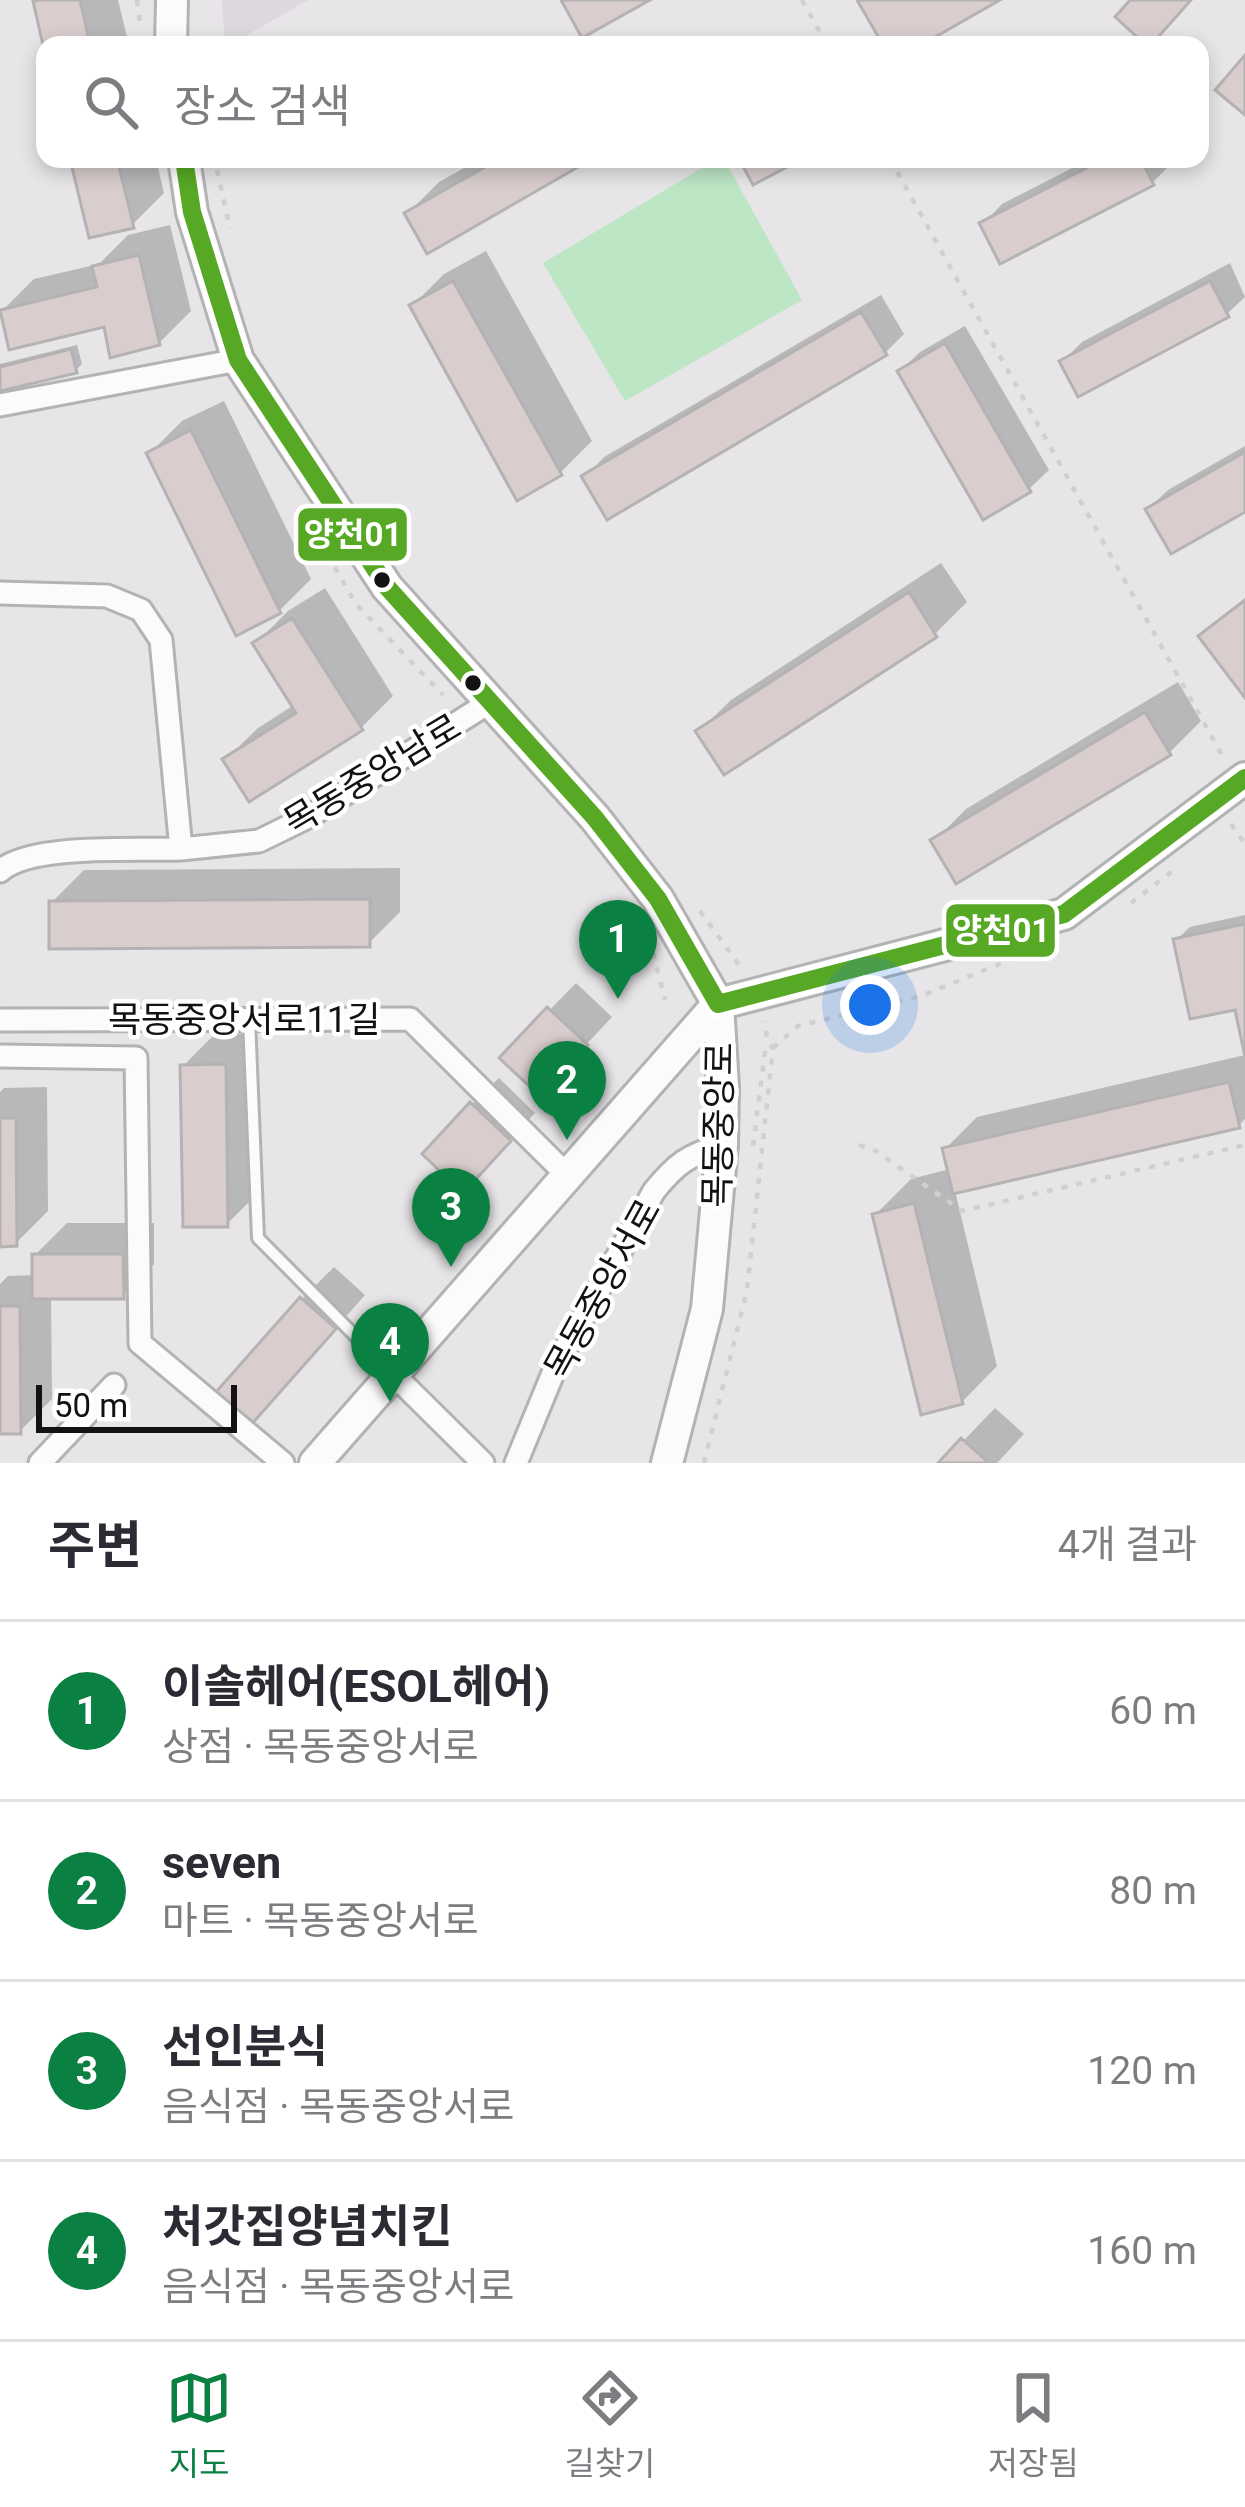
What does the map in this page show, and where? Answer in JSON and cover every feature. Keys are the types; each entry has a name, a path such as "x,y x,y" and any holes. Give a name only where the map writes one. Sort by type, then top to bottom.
{"main road":[{"path":"172,0 172,36"},
{"name":"목동중앙로","path":"186,168 193,212 238,360 387,587 595,818 658,899 718,1004 722,1145 707,1309 667,1463"},
{"path":"315,1463 718,1004 1064,914 1242,781"}],"street":[{"path":"0,404 238,360"},
{"path":"0,593 107,596 141,610 161,640 181,850"},
{"name":"목동중앙남로","path":"0,872 11,861 39,853 181,850 259,841 310,816 490,702"},
{"name":"목동중앙서로11길","path":"0,1020 410,1019 567,1175"},
{"path":"0,1055 136,1058 140,1343 284,1463"},
{"name":"목동중앙서로","path":"516,1463 556,1366 654,1191 672,1168 722,1145"},
{"path":"393,1374 483,1463"},
{"path":"40,1463 114,1385"}],"lane":[{"path":"248,1019 258,1238 393,1374"}],"path":[{"path":"137,0 141,36"},
{"path":"802,0 822,36"},
{"path":"216,168 229,228"},
{"path":"895,168 1242,781"},
{"path":"690,899 762,993 767,1040 773,1048 747,1290 704,1463"},
{"path":"859,1145 876,1151 962,1211 1245,1145"}],"shaded area":[{"path":"222,0 308,0 246,36 224,36"}],"green space":[{"path":"702,168 729,168 802,300 625,401 543,263"}],"building":[{"path":"80,0 88,36 41,36 33,1"},
{"path":"561,0 650,0 586,36 581,36"},
{"path":"857,0 1000,0 937,36 878,36"},
{"path":"1130,0 1191,0 1159,36 1136,36 1115,17"},
{"path":"1245,55 1245,115 1215,90"},
{"path":"72,168 119,168 134,228 89,238"},
{"path":"483,168 576,168 427,254 404,213"},
{"path":"744,168 785,168 753,185"},
{"path":"1086,168 1146,168 1154,185 1000,264 979,223"},
{"path":"139,255 160,345 110,358 104,327 9,350 0,310 97,287 92,266"},
{"path":"453,281 562,475 517,501 409,305"},
{"path":"1210,281 1229,317 1078,397 1059,361"},
{"path":"861,312 887,355 607,520 581,476"},
{"path":"945,343 1031,492 983,520 897,371"},
{"path":"71,349 77,373 0,391 0,367"},
{"path":"191,430 281,613 236,636 146,453"},
{"path":"1245,452 1245,512 1171,554 1145,509"},
{"path":"909,592 937,637 724,775 695,731"},
{"path":"1245,600 1245,698 1198,636"},
{"path":"292,618 363,730 249,802 222,759 296,713 252,643"},
{"path":"1145,712 1171,755 956,884 930,840"},
{"path":"370,899 370,947 49,949 49,901"},
{"path":"1245,924 1245,1057 1235,1010 1190,1019 1173,939"},
{"path":"547,1007 588,1045 540,1096 499,1058"},
{"path":"226,1064 228,1227 183,1227 180,1065"},
{"path":"1229,1082 1240,1128 953,1194 942,1148"},
{"path":"470,1102 511,1141 463,1193 422,1154"},
{"path":"0,1118 16,1118 17,1246 0,1247"},
{"path":"914,1203 963,1404 921,1415 872,1214"},
{"path":"32,1254 123,1254 124,1299 32,1299"},
{"path":"300,1297 336,1329 251,1425 215,1393"},
{"path":"0,1306 20,1306 21,1434 0,1434"},
{"path":"961,1438 989,1463 938,1463"}],"transit line":[{"name":"양천01","path":"185,168 192,212 238,360 387,587 595,818 658,899 718,1004"},
{"name":"양천01","path":"718,1004 1064,914 1245,778"}],"place":[{"name":"이솔헤어(ESOL헤어)","path":"618,999"},
{"name":"seven","path":"567,1140"},
{"name":"선인분식","path":"451,1267"},
{"name":"처갓집양념치킨","path":"390,1402"}]}
